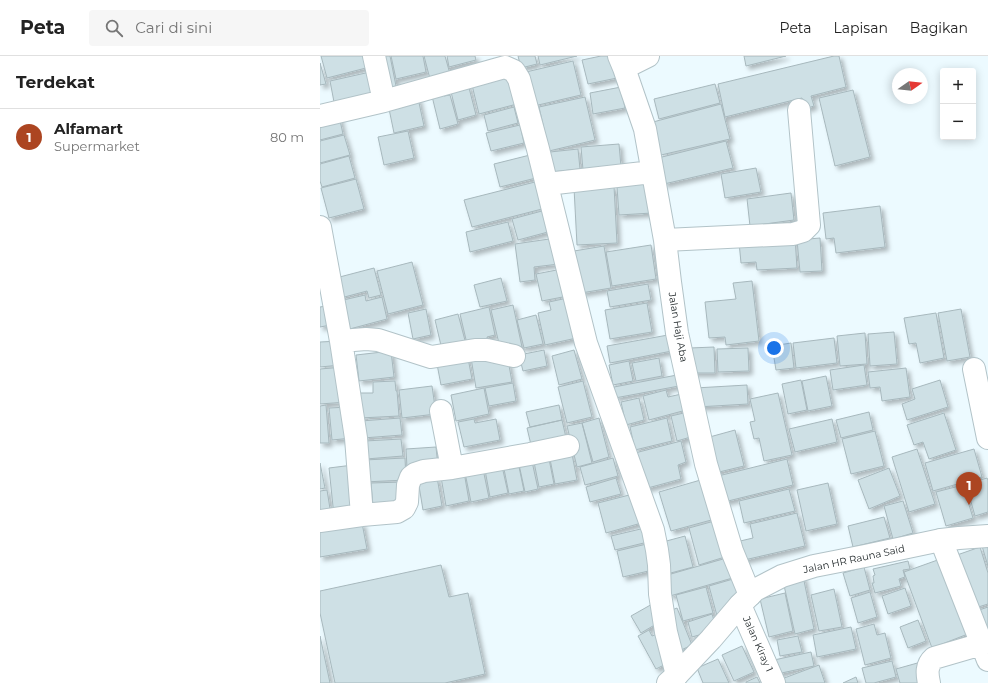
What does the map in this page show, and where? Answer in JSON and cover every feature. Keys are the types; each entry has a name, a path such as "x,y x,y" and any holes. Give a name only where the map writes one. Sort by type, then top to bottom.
{"street":[{"path":"374,56 384,100"},
{"path":"622,62 648,56"},
{"name":"Jalan Haji Aba","path":"622,62 645,129 665,240 677,332 706,464 745,600"},
{"path":"320,116 384,100 483,64 505,67 514,71 519,79 547,184 586,343 653,530 658,557 661,602 672,679"},
{"path":"665,240 793,234 803,231 809,224 799,110"},
{"path":"547,184 652,172"},
{"path":"320,227 341,341 356,438 362,515"},
{"path":"341,341 366,339 378,340 431,357 475,350 487,350 514,356"},
{"path":"974,369 988,438"},
{"path":"441,411 452,468"},
{"path":"320,521 397,512 404,508 407,502 408,486 411,478 415,474 424,471 452,468 568,446"},
{"name":"Jalan HR Rauna Said","path":"672,679 711,639 755,590 782,576 814,566 941,540 988,536"},
{"path":"929,683 928,666 934,658 985,652 941,540"},
{"name":"Jalan Kiray 1","path":"745,600 774,683"}],"building":[{"path":"321,56 368,56 363,57 366,68 327,78"},
{"path":"378,56 390,56 396,86 385,89"},
{"path":"391,56 423,56 426,72 396,79"},
{"path":"424,56 445,56 450,74 430,79"},
{"path":"447,56 475,56 476,60 449,67"},
{"path":"518,56 535,56 537,64 521,68"},
{"path":"538,56 577,56 540,65"},
{"path":"601,56 612,56 617,78 588,84 582,60"},
{"path":"744,56 786,56 746,66"},
{"path":"839,56 846,87 811,96 814,106 805,109 802,98 725,117 718,84"},
{"path":"573,61 581,95 534,106 526,72"},
{"path":"320,63 326,84 320,85"},
{"path":"370,72 374,93 334,102 330,81"},
{"path":"509,75 517,104 479,114 472,85"},
{"path":"468,84 476,115 458,120 450,88"},
{"path":"715,84 720,103 659,119 654,99"},
{"path":"621,87 625,108 593,114 590,93"},
{"path":"443,89 444,96 450,95 458,124 440,129 431,92"},
{"path":"853,90 870,157 835,166 819,98"},
{"path":"585,97 595,140 549,151 539,107"},
{"path":"418,98 424,126 394,133 388,104"},
{"path":"721,104 730,139 661,155 653,122"},
{"path":"514,107 518,123 488,131 484,115"},
{"path":"339,116 343,134 320,140 320,121"},
{"path":"520,125 524,143 491,151 486,133"},
{"path":"408,131 414,158 384,165 378,137"},
{"path":"344,135 350,155 320,163 320,141"},
{"path":"726,141 733,168 664,184 658,158"},
{"path":"619,144 621,167 583,170 581,147"},
{"path":"578,149 580,169 551,172 550,152"},
{"path":"534,154 540,177 500,187 494,164"},
{"path":"349,156 355,178 322,187 320,181 320,164"},
{"path":"756,168 761,192 725,198 721,174"},
{"path":"650,178 652,213 619,215 617,187 624,186 623,180"},
{"path":"356,179 364,209 329,218 321,188"},
{"path":"535,182 542,209 472,227 464,200"},
{"path":"614,186 617,243 577,245 574,188"},
{"path":"791,193 794,220 750,226 747,199"},
{"path":"880,206 885,247 836,253 834,238 826,239 823,213"},
{"path":"542,211 548,232 518,240 512,219"},
{"path":"508,222 513,241 470,252 466,232"},
{"path":"556,238 559,264 534,267 535,280 520,282 515,244"},
{"path":"795,238 797,268 757,270 756,262 741,263 739,242"},
{"path":"820,238 822,271 800,272 797,240"},
{"path":"651,245 656,279 612,286 606,252"},
{"path":"604,246 611,288 581,293 574,251"},
{"path":"412,262 423,305 388,314 377,271"},
{"path":"374,268 381,295 369,298 367,291 337,299 332,279"},
{"path":"567,268 573,295 542,301 536,274"},
{"path":"501,278 507,301 480,307 474,285"},
{"path":"752,281 759,341 726,345 725,337 709,338 705,302 736,299 733,283"},
{"path":"648,284 651,300 610,307 607,291"},
{"path":"365,295 366,301 382,297 387,319 346,330 339,301"},
{"path":"572,297 581,337 545,345 538,313 551,310 549,302"},
{"path":"647,303 652,332 610,339 605,310"},
{"path":"332,305 336,324 320,327 320,307"},
{"path":"513,305 522,347 501,352 491,310"},
{"path":"489,307 495,335 487,337 488,343 468,348 460,314"},
{"path":"426,309 431,335 413,339 408,313"},
{"path":"961,309 970,357 947,361 938,313"},
{"path":"936,313 944,358 920,363 916,343 909,344 904,318"},
{"path":"458,314 467,348 443,354 435,320"},
{"path":"536,315 543,344 524,348 517,320"},
{"path":"894,332 897,364 870,366 868,334"},
{"path":"865,333 867,364 840,366 837,336"},
{"path":"668,335 672,351 610,363 607,346"},
{"path":"834,338 837,363 796,368 793,343"},
{"path":"339,341 341,365 320,367 320,342"},
{"path":"791,343 794,368 776,370 772,346"},
{"path":"714,347 715,373 691,373 690,348"},
{"path":"748,348 749,371 718,372 717,349"},
{"path":"544,350 547,366 523,371 519,355"},
{"path":"574,350 582,379 559,385 552,356"},
{"path":"391,351 394,377 359,381 356,355"},
{"path":"467,353 472,379 441,385 436,359"},
{"path":"492,355 493,363 508,360 512,382 476,388 471,358"},
{"path":"659,358 662,376 636,381 632,363"},
{"path":"629,361 633,381 613,385 609,365"},
{"path":"864,365 867,385 833,390 830,370"},
{"path":"344,367 347,402 320,404 320,369"},
{"path":"906,368 910,397 882,401 880,387 870,388 868,372"},
{"path":"677,375 679,386 615,398 614,387"},
{"path":"826,376 832,406 808,411 802,381"},
{"path":"801,380 807,410 788,414 782,384"},
{"path":"940,380 948,407 907,420 902,404 915,399 912,389"},
{"path":"395,381 399,416 360,418 359,393 373,393 373,382"},
{"path":"583,381 592,417 567,423 558,387"},
{"path":"513,383 516,401 489,406 485,388"},
{"path":"747,385 748,404 697,407 695,388"},
{"path":"432,386 436,414 402,418 399,390"},
{"path":"484,388 489,414 456,421 451,395"},
{"path":"666,390 668,397 686,393 690,409 649,420 643,396"},
{"path":"778,393 792,455 764,461 759,438 754,439 750,422 755,421 750,399"},
{"path":"639,398 644,420 626,425 621,402"},
{"path":"326,405 329,443 320,443 320,406"},
{"path":"559,405 562,420 530,427 526,412"},
{"path":"349,407 352,438 332,440 329,408"},
{"path":"688,412 694,436 677,441 671,416"},
{"path":"869,412 873,430 841,438 836,420"},
{"path":"944,413 956,450 929,459 923,442 914,445 907,425"},
{"path":"400,418 402,435 363,438 361,421"},
{"path":"599,418 609,457 593,462 582,423"},
{"path":"667,418 672,441 635,450 630,427"},
{"path":"474,419 475,423 496,419 500,440 464,447 458,422"},
{"path":"832,419 837,442 795,452 789,429"},
{"path":"562,420 567,442 532,449 527,428"},
{"path":"582,423 592,463 577,467 567,426"},
{"path":"735,430 744,466 715,473 706,438"},
{"path":"875,431 884,466 851,474 842,439"},
{"path":"401,439 403,456 366,459 365,441"},
{"path":"681,441 686,462 678,465 681,479 644,489 635,453"},
{"path":"436,447 438,466 407,468 406,449"},
{"path":"571,449 577,480 555,484 549,454"},
{"path":"917,449 935,504 909,512 892,457"},
{"path":"974,449 982,477 933,491 925,463"},
{"path":"548,454 554,484 539,487 533,457"},
{"path":"531,457 538,489 525,492 518,460"},
{"path":"405,458 406,480 364,482 364,460"},
{"path":"613,458 618,476 585,485 580,467"},
{"path":"787,459 793,485 724,502 718,476"},
{"path":"518,462 524,491 509,494 503,464"},
{"path":"320,463 325,488 320,489"},
{"path":"353,465 359,513 334,516 329,468"},
{"path":"502,466 508,493 490,497 485,470"},
{"path":"889,468 900,496 869,509 858,480"},
{"path":"483,469 489,498 471,502 465,473"},
{"path":"464,472 469,501 446,506 441,477"},
{"path":"437,477 442,506 423,510 418,480"},
{"path":"616,478 621,494 590,502 586,487"},
{"path":"987,478 988,512 975,516 966,484"},
{"path":"704,479 715,519 671,531 659,492"},
{"path":"403,482 404,504 373,506 371,483"},
{"path":"828,483 837,524 806,531 797,490"},
{"path":"963,485 973,518 946,526 936,492"},
{"path":"789,489 795,511 744,523 739,501"},
{"path":"327,490 331,515 320,517 320,491"},
{"path":"637,493 645,522 606,533 598,503"},
{"path":"903,501 913,533 893,539 884,506"},
{"path":"797,513 805,546 740,561 736,542 753,538 750,524"},
{"path":"884,517 890,538 853,547 848,526"},
{"path":"718,520 728,556 699,565 689,528"},
{"path":"362,523 367,549 320,557 320,526"},
{"path":"649,527 652,541 615,550 611,536"},
{"path":"685,536 693,567 667,574 659,543"},
{"path":"651,543 657,569 623,577 617,551"},
{"path":"988,544 988,566 982,546"},
{"path":"980,547 988,573 988,604 975,608 957,555"},
{"path":"730,557 736,577 670,596 664,576"},
{"path":"946,557 973,632 932,648 904,572"},
{"path":"908,561 910,569 903,570 905,577 899,579 901,586 875,593 872,583 874,583 873,576 875,575 873,569"},
{"path":"441,565 449,597 468,593 485,674 445,683 335,683 320,613 320,591"},
{"path":"864,567 870,590 850,596 843,573"},
{"path":"803,576 814,629 795,634 783,581"},
{"path":"740,577 743,588 720,627 709,586"},
{"path":"706,587 713,613 683,621 676,595"},
{"path":"905,588 911,606 888,614 882,596"},
{"path":"834,589 842,627 819,631 811,595"},
{"path":"870,592 877,617 858,623 851,598"},
{"path":"785,593 793,631 769,637 760,599"},
{"path":"654,603 663,620 641,633 631,616"},
{"path":"988,607 988,632 976,611"},
{"path":"677,608 692,645 679,651 667,612"},
{"path":"712,614 717,630 692,637 688,622"},
{"path":"918,620 926,641 908,648 900,627"},
{"path":"874,624 877,635 885,633 891,658 865,665 856,629"},
{"path":"851,627 856,649 817,657 813,635"},
{"path":"649,630 652,636 657,634 672,661 656,669 638,636"},
{"path":"320,636 330,683 320,683"},
{"path":"798,636 802,652 780,656 777,640"},
{"path":"742,646 754,672 734,681 722,655"},
{"path":"811,652 814,666 777,674 774,660"},
{"path":"718,659 729,683 703,683 697,668"},
{"path":"892,661 896,677 874,683 866,683 862,668"},
{"path":"921,662 923,683 900,683 896,669"},
{"path":"819,665 825,683 780,683 779,680"},
{"path":"757,677 760,683 746,683 746,682"},
{"path":"856,677 858,683 843,683"}],"place":[{"name":"Alfamart","path":"969,505"}]}
